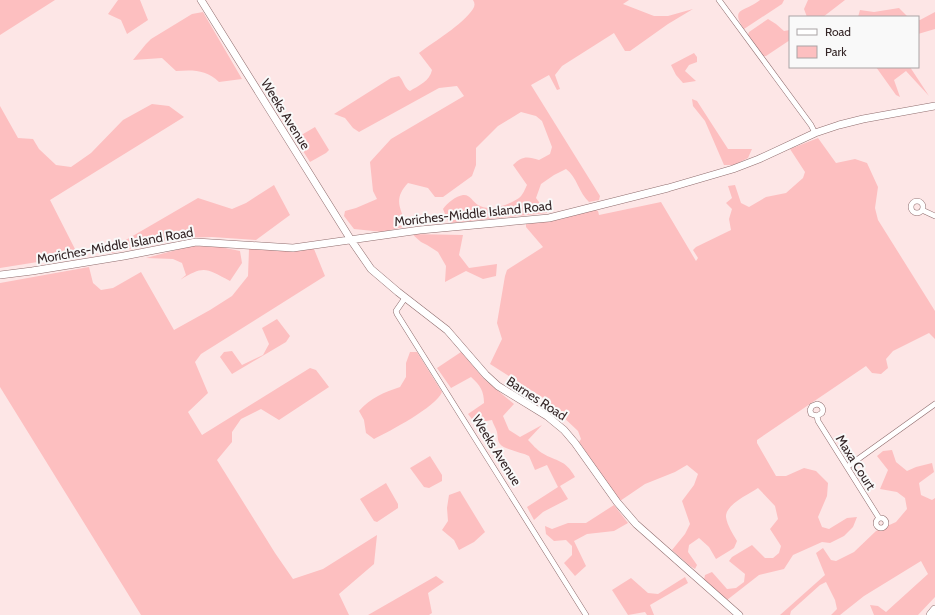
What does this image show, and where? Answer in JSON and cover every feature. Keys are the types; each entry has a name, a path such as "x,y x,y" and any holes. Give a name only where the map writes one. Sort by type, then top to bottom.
{"highway":[{"path":"930,615 935,610"}],"main road":[{"name":"Weeks Avenue","path":"201,0 351,240"},
{"name":"Moriches-Middle Island Road","path":"0,275 32,272 196,242 293,248 420,230 531,220 558,216 668,188 728,170 759,159 815,133 863,119 935,106"},
{"name":"Barnes Road","path":"351,240 372,269 405,298 447,330 481,370 498,386 547,416 564,430 617,502 636,524 739,615"}],"street":[{"path":"719,0 811,124 815,133"},
{"path":"922,210 935,216"},
{"name":"Weeks Avenue","path":"405,298 396,311 397,314 586,615"},
{"path":"846,467 935,404"},
{"name":"Maxa Court","path":"816,416 878,518"}],"green space":[{"path":"0,0 55,0 0,35"},
{"path":"118,0 140,0 148,20 127,34 121,20 108,14"},
{"path":"473,0 629,0 623,4 654,16 668,16 693,9 668,24 630,51 625,51 614,33 562,66 555,75 560,89 557,90 549,75 531,85 600,196 599,200 589,202 573,176 566,169 541,184 536,198 547,213 451,223 448,221 443,209 452,200 463,195 470,197 478,205 488,208 499,207 519,198 523,194 527,185 513,165 522,158 528,157 539,160 550,154 552,147 542,121 536,116 521,112 498,126 476,148 476,165 472,176 443,197 435,197 428,188 408,183 403,189 399,199 400,209 407,226 383,232 354,229 344,216 345,211 377,199 373,191 370,162 391,139 464,96 457,86 439,88 359,132 353,128 345,118 334,114 391,78 399,76 406,88 410,91 423,83 429,77 432,70 419,53 462,21 474,8"},
{"path":"760,0 784,0 782,4 744,29 738,17 739,13"},
{"path":"808,0 845,0 824,16 807,16 804,9"},
{"path":"899,8 907,16 858,16 860,10 874,12"},
{"path":"203,12 242,79 219,82 209,75 199,71 176,71 162,58 133,60 151,39 192,14"},
{"path":"935,12 935,29 919,34 920,20"},
{"path":"768,19 784,31 789,30 789,41 766,56 763,56 748,35 749,32"},
{"path":"694,53 697,57 697,62 689,65 685,71 696,81 683,83 676,75 671,65"},
{"path":"877,68 911,68 929,96 906,71 894,80 900,97 896,95"},
{"path":"692,99 697,101 728,149 752,149 748,158 734,165 724,165 705,121 693,106"},
{"path":"152,104 169,106 184,117 50,200 76,251 69,257 0,268 0,106 18,138 33,139 39,149 56,165 71,167 91,153 123,120"},
{"path":"315,127 329,150 310,162 296,140 298,137"},
{"path":"818,138 836,163 855,159 867,163 878,187 875,208 878,220 935,311 935,339 929,333 893,351 886,359 888,368 881,374 872,373 866,366 757,440 757,443 776,476 786,476 804,468 816,471 828,483 827,496 818,517 822,527 829,529 847,518 857,517 853,527 844,536 830,543 822,542 793,555 784,569 759,575 727,600 704,580 705,575 712,572 727,589 736,588 744,582 745,574 729,561 732,557 752,545 765,558 773,558 779,553 781,546 770,529 778,519 775,506 758,488 738,500 729,508 726,517 737,541 734,548 716,559 709,547 699,538 689,545 688,552 697,565 695,569 690,566 672,550 685,534 690,524 682,501 694,485 698,474 687,465 675,472 645,484 620,501 579,442 581,439 578,431 542,397 490,364 502,339 497,323 505,276 507,270 543,247 526,227 526,224 562,219 593,209 598,211 599,215 661,202 696,261 698,258 693,250 696,247 731,230 729,219 732,209 726,203 732,198 728,186 735,185 741,203 749,207 766,197 786,193 803,178 805,172 790,149"},
{"path":"274,185 290,215 256,240 212,237 177,238 111,253 112,248 198,198 232,209 246,203"},
{"path":"412,234 463,235 459,255 469,268 497,264 496,276 483,279 466,271 445,282 446,266 438,252 421,242"},
{"path":"191,246 221,247 240,251 242,263 230,281 215,273 205,270 195,272 180,280 186,275 182,263 173,259 146,258"},
{"path":"249,249 314,249 325,276 201,354 195,362 208,393 188,412 202,435 310,368 316,370 329,387 279,420 261,409 241,419 232,432 232,442 217,460 293,579 323,569 377,535 374,564 339,594 349,615 141,615 0,387 0,283 89,267 93,283 101,290 113,288 141,272 174,330 232,296 248,276"},
{"path":"277,319 290,336 286,342 232,374 220,357 224,352 232,351 242,365 263,355 269,344 262,328"},
{"path":"410,352 417,352 442,392 431,405 401,425 374,439 366,433 364,420 359,411 363,406 383,393 400,387 406,377 406,363"},
{"path":"461,352 484,379 514,404 503,416 509,430 520,437 542,425 528,440 536,449 568,467 575,477 560,486 568,499 543,512 534,520 527,507 558,487 547,465 535,470 529,456 500,444 497,430 492,420 475,423 468,414 484,403 482,392 477,383 471,377 451,388 437,368"},
{"path":"892,450 896,462 907,471 932,463 934,472 919,483 921,495 932,500 935,498 935,597 918,615 874,615 870,605 878,606 886,612 928,574 921,561 864,596 840,615 831,615 837,609 835,600 826,582 820,585 791,611 790,615 780,615 825,575 816,553 823,548 831,560 836,561 854,552 876,531 896,522 907,509 905,498 897,492 880,489 888,470 877,456 883,451"},
{"path":"430,456 442,475 442,481 429,488 424,487 410,468"},
{"path":"386,483 398,504 398,508 377,522 374,521 360,499"},
{"path":"460,491 485,532 474,542 459,550 454,540 442,530 448,521 447,508 449,495"},
{"path":"614,505 628,523 614,531 587,534 574,541 586,566 575,576 564,563 572,555 572,546 566,540 554,541 546,534 545,526 552,529 568,523 586,523"},
{"path":"436,576 444,582 428,593 432,613 429,615 368,615"},
{"path":"685,577 688,583 650,605 654,615 647,615 645,612 628,615 612,590 631,578 648,593 658,594"}]}
